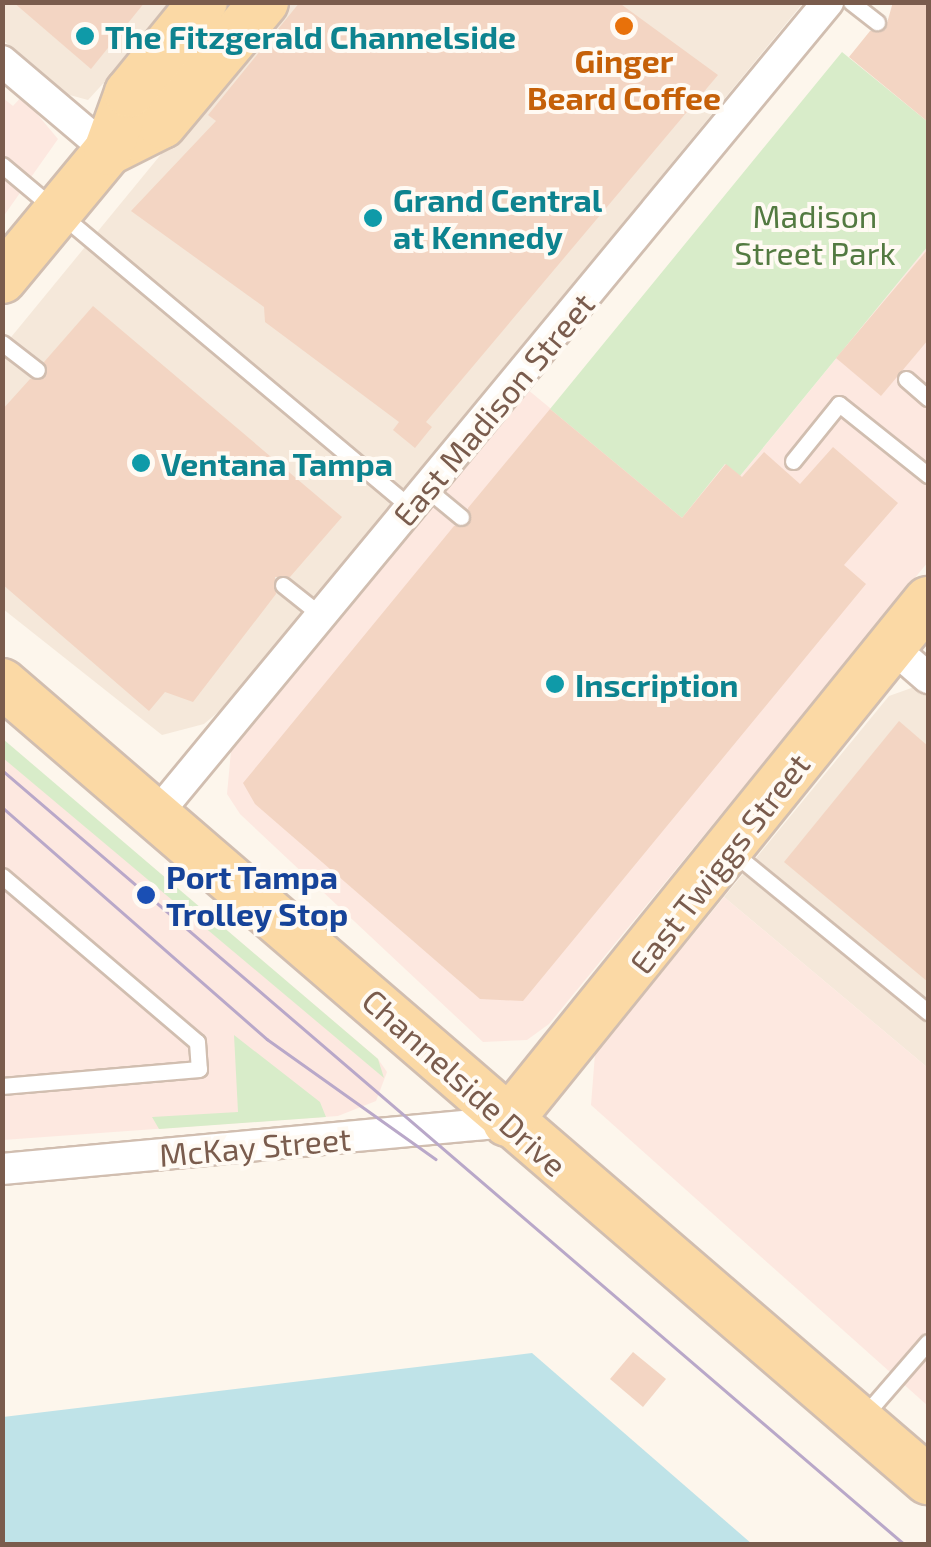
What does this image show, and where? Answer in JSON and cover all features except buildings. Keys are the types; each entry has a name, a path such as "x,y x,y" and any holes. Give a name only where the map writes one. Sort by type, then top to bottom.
{"main road":[{"path":"2,279 108,151 128,93 204,2"},
{"path":"108,151 162,124 264,2"},
{"name":"East Twiggs Street","path":"507,1122 928,601"},
{"name":"Channelside Drive","path":"2,684 928,1480"}],"street":[{"name":"East Madison Street","path":"156,815 828,2"},
{"path":"2,61 108,151"},
{"path":"892,646 928,678"},
{"name":"McKay Street","path":"2,1169 507,1122"}],"lane":[{"path":"852,2 877,22"},
{"path":"2,165 419,498 461,517"},
{"path":"2,343 37,370"},
{"path":"906,379 928,398"},
{"path":"793,462 839,404 928,476"},
{"path":"283,585 322,616"},
{"path":"730,850 928,1012"},
{"path":"2,876 197,1042 199,1069 2,1086"},
{"path":"860,1420 928,1342"}],"shaded area":[{"path":"3,3 177,3 88,100 66,94 3,40"},
{"path":"285,3 803,3 230,702 204,724 162,735 3,609 3,347"},
{"path":"22,96 58,139 3,217 3,98 13,106"},
{"name":"Inscription","path":"928,246 928,562 549,1024 527,1040 483,1042 240,814 227,794 231,751 527,389 682,517 725,464 741,475"},
{"path":"917,686 928,692 928,1068 724,897 889,696"},
{"path":"2,739 378,1059 387,1072 376,1101 338,1116 3,1140"},
{"path":"724,897 928,1068 928,1406 591,1105 595,1054"}],"green space":[{"name":"Madison Street Park","path":"842,52 928,122 928,246 740,476 725,464 682,518 550,409"},
{"path":"3,739 378,1059 384,1078 3,758"},
{"path":"234,1035 320,1102 326,1117 159,1129 152,1117 238,1112"}],"water":[{"path":"532,1353 752,1544 3,1544 3,1417"}],"tram line":[{"path":"2,770 904,1544"},
{"path":"2,807 267,1039 436,1159"}],"place":[{"name":"Ginger Beard Coffee","path":"624,26"},
{"name":"The Fitzgerald Channelside","path":"85,36"},
{"name":"Grand Central at Kennedy","path":"373,218"},
{"name":"Ventana Tampa","path":"141,463"},
{"name":"Inscription","path":"555,684"},
{"name":"Port Tampa Trolley Stop","path":"146,895"}]}
